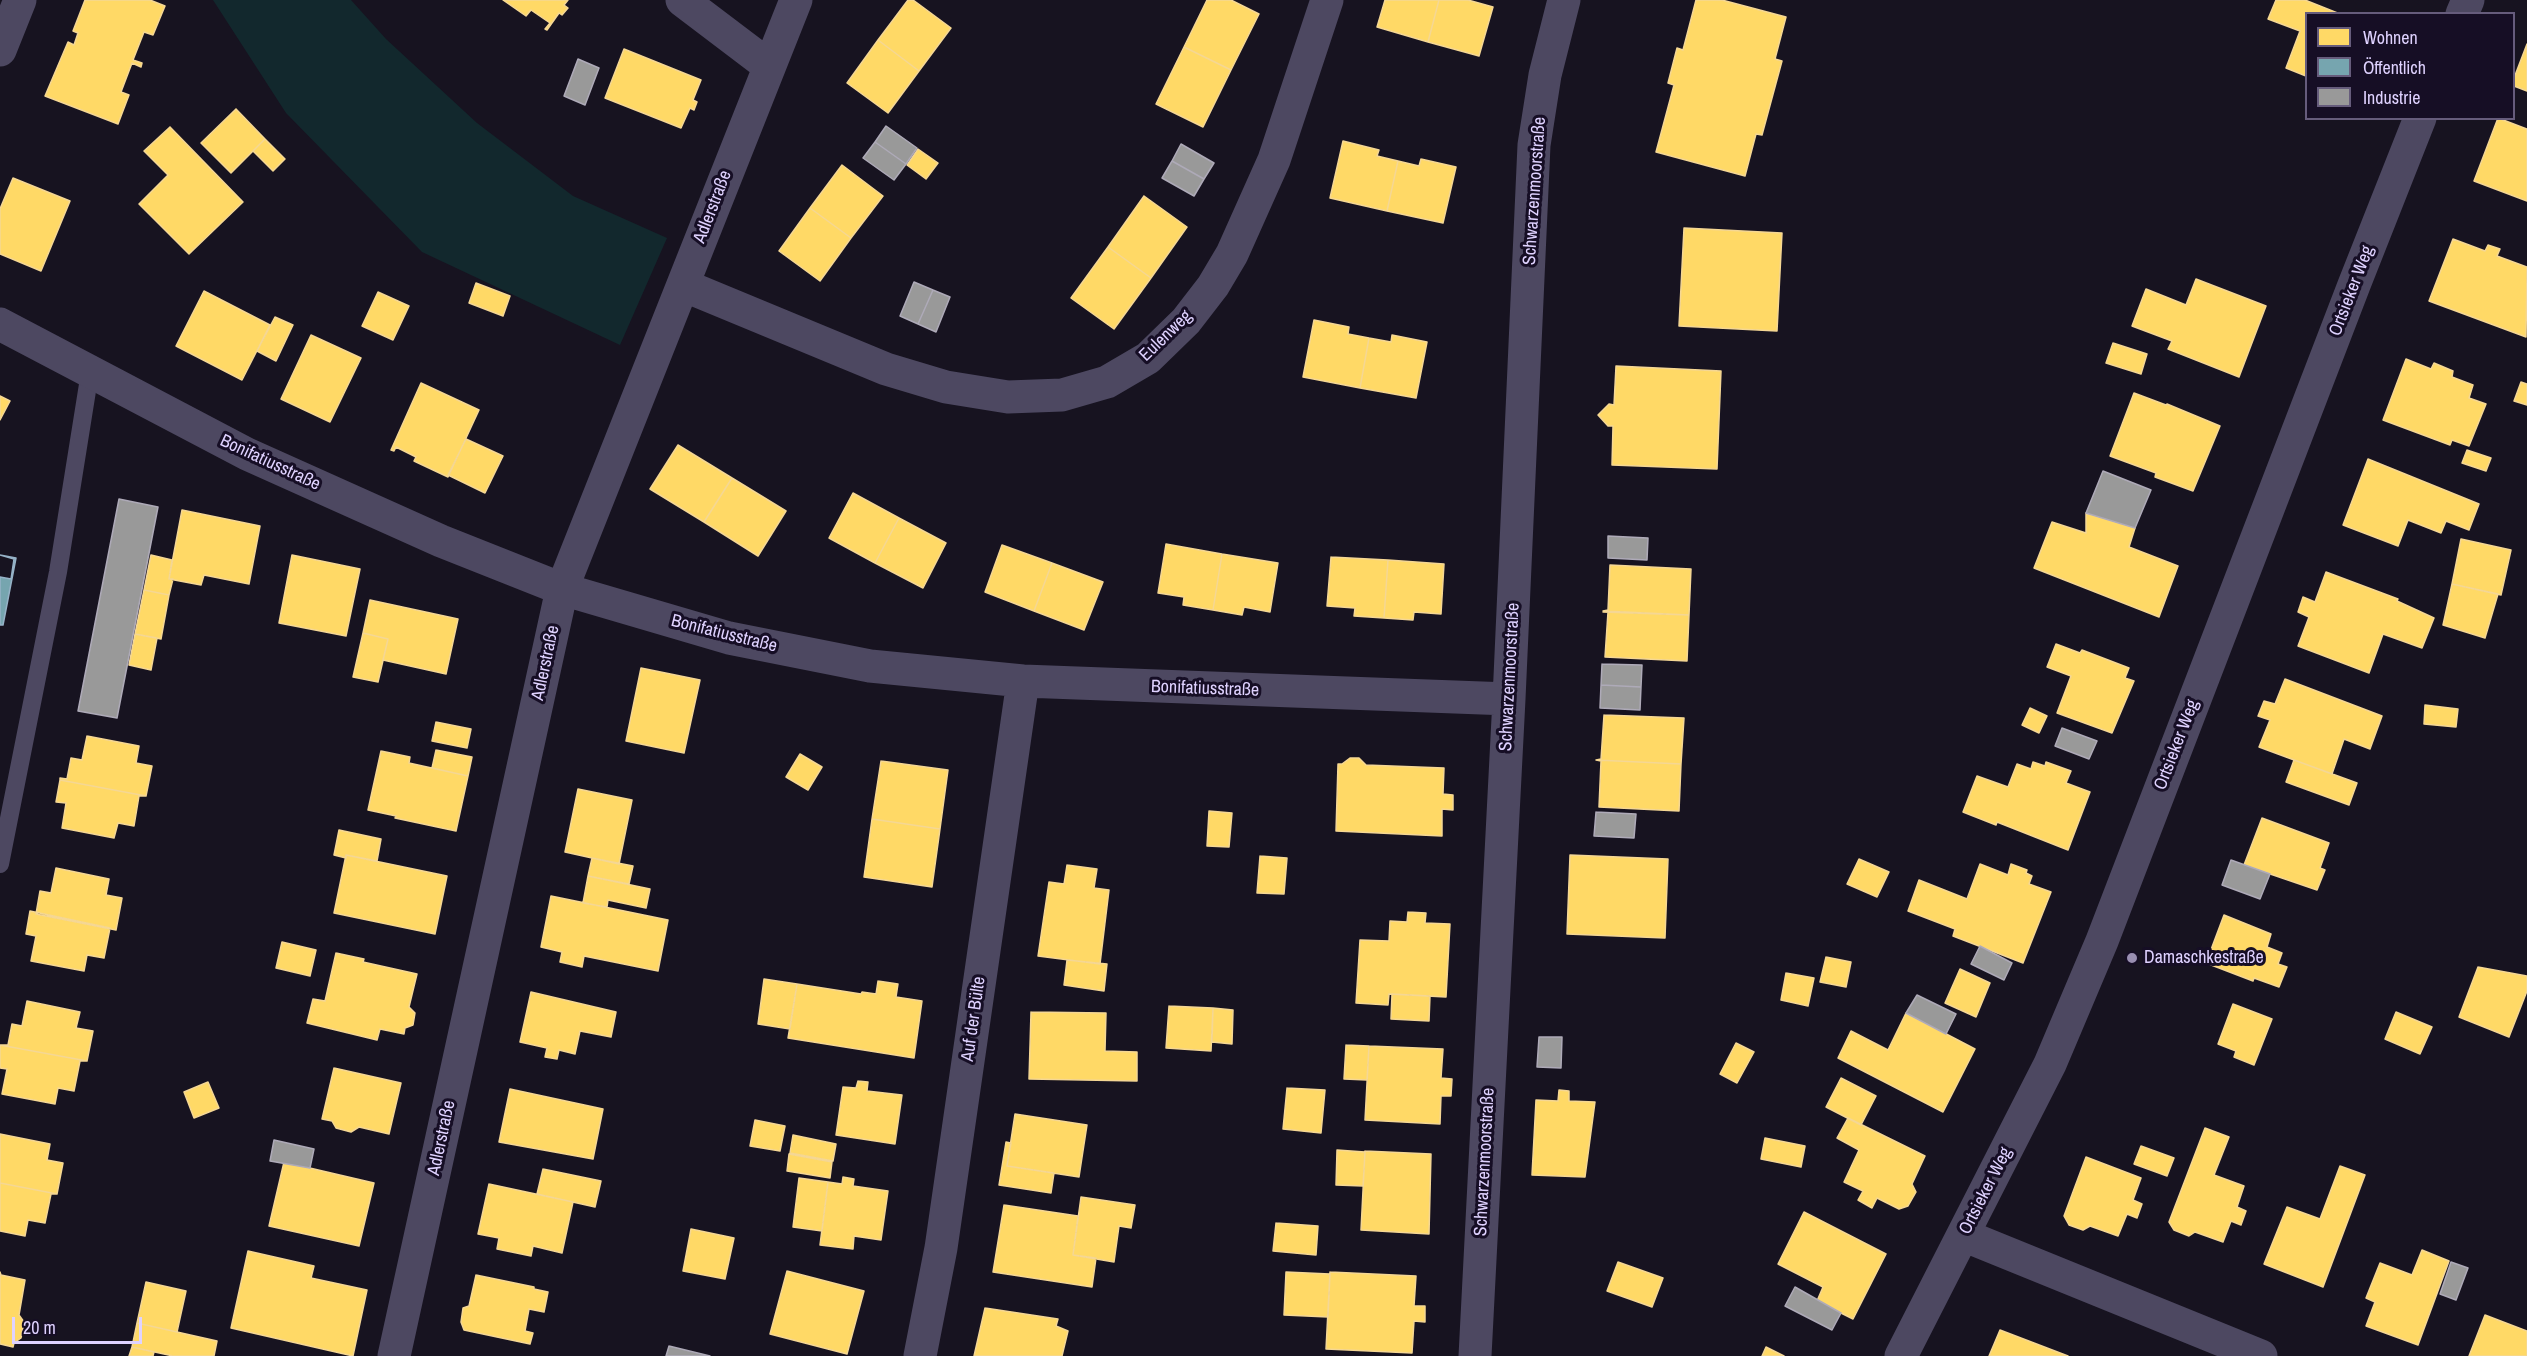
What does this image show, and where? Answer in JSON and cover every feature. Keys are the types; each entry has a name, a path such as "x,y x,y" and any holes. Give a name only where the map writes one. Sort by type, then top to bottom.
{"street":[{"path":"0,50 20,0"},
{"path":"682,0 768,66"},
{"name":"Adlerstraße","path":"394,1356 562,589 796,0"},
{"name":"Eulenweg","path":"683,285 886,369 946,387 1008,397 1062,395 1107,382 1148,358 1186,321 1213,286 1232,254 1274,159 1327,0"},
{"name":"Schwarzenmoorstraße","path":"1475,1356 1509,699 1534,145 1545,75 1564,0"},
{"name":"Ortsieker Weg","path":"1901,1356 2050,1064 2102,941 2419,120"},
{"name":"Bonifatiusstraße","path":"0,324 247,454 441,541 562,589 740,640 870,666 1023,681 1509,699"},
{"name":"Auf der Bülte","path":"920,1356 941,1248 1023,681"},
{"path":"1963,1235 2261,1356"}],"lane":[{"path":"0,864 58,572 90,372"}],"green space":[{"path":"213,0 351,0 386,39 477,123 573,196 667,238 620,345 422,252 286,113"}],"building: Wohnen":[{"path":"85,0 150,0 165,6 153,35 144,32 133,60 142,63 141,67 132,63 121,92 129,95 118,124 45,96 68,42 74,45 78,33 73,31"},
{"path":"503,0 568,0 564,5 568,8 562,15 559,13 547,30 545,29 550,23 531,10 526,16"},
{"path":"908,0 913,0 951,28 919,71 878,40"},
{"path":"1207,0 1231,0 1259,14 1231,70 1184,47"},
{"path":"1385,0 1439,0 1428,42 1377,27"},
{"path":"1439,0 1468,0 1493,7 1479,56 1428,42"},
{"path":"1696,0 1722,0 1786,17 1775,59 1782,61 1762,135 1756,134 1745,176 1656,152 1674,85 1668,83 1677,48 1683,50"},
{"path":"2276,0 2305,0 2335,12 2305,12 2305,76 2286,68 2300,31 2268,19"},
{"path":"878,40 919,71 888,113 847,83"},
{"path":"2527,44 2527,91 2515,86 2515,75"},
{"path":"1184,47 1231,70 1203,127 1156,104"},
{"path":"624,49 701,80 693,100 697,102 694,110 690,108 681,128 605,98"},
{"path":"236,109 265,139 231,173 201,143"},
{"path":"2497,120 2527,129 2527,201 2474,181"},
{"path":"170,127 243,202 189,254 139,204 168,175 144,151"},
{"path":"265,139 285,159 273,171 253,151"},
{"path":"1343,141 1379,150 1377,156 1398,161 1387,211 1330,198"},
{"path":"918,149 938,163 926,179 907,165"},
{"path":"1421,159 1456,167 1443,223 1387,211 1398,161 1419,166"},
{"path":"842,165 883,196 851,238 810,208"},
{"path":"13,178 70,201 41,271 0,254 0,209"},
{"path":"1144,196 1187,227 1151,278 1108,247"},
{"path":"810,208 851,238 820,281 779,251"},
{"path":"1684,228 1782,233 1777,331 1679,326"},
{"path":"2453,239 2485,251 2488,245 2500,249 2497,256 2527,267 2526,337 2429,301"},
{"path":"1108,247 1151,278 1114,329 1071,298"},
{"path":"2196,279 2266,306 2239,377 2168,349 2172,341 2132,326 2146,289 2186,305"},
{"path":"476,283 510,296 503,316 469,303"},
{"path":"204,291 270,325 242,380 176,346"},
{"path":"378,292 409,306 393,340 362,326"},
{"path":"275,317 293,325 276,361 257,351"},
{"path":"1314,320 1349,327 1348,334 1369,338 1360,388 1303,377"},
{"path":"311,335 361,358 330,422 281,399"},
{"path":"1392,335 1427,342 1416,398 1360,388 1369,338 1391,342"},
{"path":"2113,343 2147,354 2141,374 2106,363"},
{"path":"2406,359 2431,369 2434,363 2453,371 2452,377 2473,385 2469,398 2486,404 2469,446 2452,440 2450,445 2383,420"},
{"path":"1616,366 1721,371 1717,469 1612,465 1613,426 1608,426 1598,415 1609,404 1614,405"},
{"path":"2521,382 2527,384 2527,405 2514,401"},
{"path":"421,383 479,410 448,477 414,461 416,457 396,447 394,451 391,450"},
{"path":"2134,393 2220,426 2193,491 2155,477 2156,473 2110,456"},
{"path":"0,396 10,401 0,420"},
{"path":"466,439 503,456 485,493 448,475"},
{"path":"678,445 732,478 704,522 650,489"},
{"path":"2467,450 2491,458 2486,471 2462,463"},
{"path":"2368,459 2479,504 2469,530 2446,521 2441,533 2408,520 2398,546 2343,525"},
{"path":"732,478 786,511 758,556 704,522"},
{"path":"853,493 899,518 875,563 829,538"},
{"path":"182,510 260,526 249,584 204,575 201,585 169,579"},
{"path":"2086,513 2135,528 2129,547 2178,566 2159,617 2034,568 2052,522 2086,533"},
{"path":"899,518 946,543 923,588 875,563"},
{"path":"2461,539 2511,550 2501,595 2452,584"},
{"path":"1166,544 1222,554 1213,610 1183,605 1184,597 1158,593"},
{"path":"1002,545 1052,563 1034,611 985,592"},
{"path":"1222,554 1278,563 1270,612 1244,607 1242,615 1213,610"},
{"path":"151,555 172,560 169,579 173,579 169,595 144,590"},
{"path":"292,555 360,569 346,636 279,623"},
{"path":"1331,557 1388,560 1384,618 1354,616 1355,608 1327,606"},
{"path":"1388,560 1444,564 1441,614 1414,612 1413,620 1384,618"},
{"path":"1052,563 1103,582 1084,630 1034,611"},
{"path":"1610,565 1691,569 1689,615 1603,611 1608,610"},
{"path":"2326,572 2398,599 2397,601 2434,618 2422,648 2383,634 2369,673 2298,646 2309,617 2298,612 2303,597 2315,602"},
{"path":"2452,584 2498,594 2485,638 2443,625"},
{"path":"144,590 169,595 161,639 135,634"},
{"path":"370,600 458,619 446,674 383,660 388,639 363,633"},
{"path":"1608,612 1689,615 1687,661 1605,657"},
{"path":"363,633 388,639 378,682 353,677"},
{"path":"135,634 157,638 151,670 129,665"},
{"path":"2056,644 2080,653 2082,650 2129,668 2125,678 2134,681 2112,733 2057,713 2071,676 2047,667"},
{"path":"641,668 700,680 684,753 626,741"},
{"path":"2285,679 2382,716 2370,749 2344,739 2332,774 2259,747 2270,720 2258,716 2264,701 2275,704"},
{"path":"2425,705 2458,709 2456,727 2424,724"},
{"path":"2030,708 2047,716 2039,733 2022,725"},
{"path":"1604,715 1684,718 1681,764 1596,760 1601,759"},
{"path":"436,722 471,729 467,748 432,741"},
{"path":"87,736 139,746 136,763 152,766 146,796 60,780 60,778 67,779 71,758 82,760"},
{"path":"436,750 472,757 468,776 432,768"},
{"path":"381,751 410,757 409,763 468,776 456,831 368,810"},
{"path":"800,754 822,767 808,790 786,777"},
{"path":"1350,758 1359,758 1366,765 1444,768 1443,794 1453,795 1453,810 1442,809 1442,836 1336,831 1338,764"},
{"path":"1596,760 1681,764 1679,811 1599,807 1601,761"},
{"path":"2294,760 2357,783 2349,805 2286,782"},
{"path":"881,761 948,770 940,829 872,819"},
{"path":"2033,762 2045,766 2046,762 2071,771 2066,783 2090,792 2068,850 1997,822 1996,825 1963,812 1977,776 2008,787 2017,764 2031,769"},
{"path":"60,780 146,796 139,796 134,826 118,823 114,838 62,828 66,803 56,802"},
{"path":"578,789 632,800 619,864 565,852"},
{"path":"1209,811 1232,813 1229,847 1207,846"},
{"path":"2262,818 2329,843 2320,868 2325,870 2317,890 2244,865"},
{"path":"872,819 940,829 932,887 864,877"},
{"path":"339,830 381,839 377,861 334,855"},
{"path":"346,855 447,876 435,934 334,913"},
{"path":"1570,855 1668,859 1665,938 1567,934"},
{"path":"1260,856 1287,858 1284,894 1257,893"},
{"path":"592,858 633,866 629,884 588,876"},
{"path":"1859,859 1889,872 1877,897 1847,884"},
{"path":"1980,864 2008,875 2011,864 2027,870 2026,873 2032,876 2029,884 2051,892 2023,963 1953,936 1955,929 1908,911 1919,880 1967,899"},
{"path":"1067,865 1097,869 1094,888 1109,890 1100,964 1038,956 1049,882 1064,884"},
{"path":"56,868 109,879 106,895 122,898 116,930 36,914 40,891 51,893"},
{"path":"588,876 650,889 646,908 608,900 607,907 583,903"},
{"path":"551,896 668,920 658,971 584,956 582,967 560,962 562,952 541,947"},
{"path":"30,911 110,928 104,958 87,955 84,971 31,961 36,936 26,934"},
{"path":"1408,912 1426,913 1425,923 1450,924 1446,997 1389,994 1388,1005 1356,1003 1360,940 1389,941 1390,921 1407,922"},
{"path":"2224,915 2271,934 2267,947 2282,953 2278,964 2287,967 2279,987 2254,978 2253,981 2206,963"},
{"path":"282,942 316,950 310,976 276,968"},
{"path":"336,953 364,959 363,962 417,974 409,1007 415,1013 413,1025 405,1028 404,1034 380,1029 377,1040 307,1023 313,999 325,1001"},
{"path":"1826,957 1851,962 1846,987 1820,982"},
{"path":"1067,960 1107,964 1104,991 1064,985"},
{"path":"2478,967 2527,976 2527,991 2509,1037 2459,1017"},
{"path":"1960,969 1990,983 1976,1017 1945,1003"},
{"path":"1786,973 1814,978 1808,1006 1781,1000"},
{"path":"764,979 797,984 790,1029 758,1024"},
{"path":"878,981 898,984 896,997 922,1001 914,1058 788,1038 797,984 861,994 862,992 876,994"},
{"path":"531,992 616,1012 611,1037 580,1031 575,1054 559,1050 557,1059 545,1057 547,1048 520,1042"},
{"path":"1392,994 1430,996 1429,1021 1391,1019"},
{"path":"27,1001 80,1012 76,1028 93,1031 87,1061 0,1045 8,1045 12,1024 22,1026"},
{"path":"2233,1004 2272,1019 2254,1065 2234,1057 2236,1051 2218,1044"},
{"path":"1169,1006 1213,1008 1211,1051 1166,1048"},
{"path":"1213,1008 1233,1010 1232,1044 1212,1042"},
{"path":"1031,1012 1106,1013 1105,1051 1137,1052 1137,1081 1029,1079"},
{"path":"2396,1012 2432,1027 2420,1054 2385,1039"},
{"path":"1906,1013 1975,1049 1943,1112 1838,1058 1851,1031 1888,1050"},
{"path":"1736,1043 1754,1052 1737,1083 1720,1074"},
{"path":"0,1045 87,1061 80,1061 74,1091 58,1088 55,1104 2,1094 7,1069 0,1068"},
{"path":"1346,1045 1369,1046 1367,1080 1344,1079"},
{"path":"1369,1046 1443,1049 1441,1078 1452,1079 1451,1096 1441,1096 1440,1124 1365,1120"},
{"path":"334,1068 401,1083 389,1134 359,1127 351,1132 336,1128 332,1121 322,1119"},
{"path":"1841,1078 1876,1096 1861,1125 1826,1107"},
{"path":"858,1081 868,1082 867,1091 902,1095 895,1144 836,1135 843,1087 856,1088"},
{"path":"208,1082 219,1108 194,1118 184,1092"},
{"path":"1287,1088 1325,1090 1321,1133 1283,1129"},
{"path":"510,1089 603,1109 593,1159 499,1142"},
{"path":"1559,1090 1569,1091 1569,1101 1595,1102 1585,1177 1532,1175 1536,1100 1558,1101"},
{"path":"1015,1114 1087,1125 1079,1177 1007,1166"},
{"path":"1848,1118 1925,1156 1912,1184 1916,1192 1908,1206 1899,1209 1877,1198 1872,1208 1858,1200 1863,1191 1844,1182 1859,1150 1837,1138"},
{"path":"755,1120 785,1126 780,1151 750,1146"},
{"path":"2205,1128 2229,1137 2214,1175 2244,1186 2237,1207 2246,1211 2241,1225 2231,1221 2223,1242 2195,1232 2189,1236 2174,1230 2169,1222"},
{"path":"0,1134 50,1144 47,1160 63,1163 57,1194 0,1183"},
{"path":"793,1135 836,1144 833,1161 790,1153"},
{"path":"1765,1138 1805,1146 1801,1167 1761,1159"},
{"path":"1006,1142 1011,1143 1007,1166 1054,1173 1051,1193 999,1185"},
{"path":"2141,1146 2174,1158 2167,1176 2134,1164"},
{"path":"1337,1150 1365,1152 1363,1186 1336,1185"},
{"path":"1365,1151 1431,1154 1429,1234 1361,1230"},
{"path":"789,1154 832,1162 830,1178 787,1171"},
{"path":"2086,1157 2141,1178 2133,1200 2142,1204 2137,1218 2127,1214 2118,1236 2090,1226 2083,1230 2069,1225 2064,1216"},
{"path":"284,1162 374,1183 359,1246 269,1226"},
{"path":"2340,1166 2365,1175 2323,1287 2264,1264 2287,1207 2320,1219"},
{"path":"543,1169 601,1181 595,1207 537,1194"},
{"path":"843,1177 854,1179 853,1186 888,1191 881,1240 854,1236 853,1249 820,1245 828,1182 842,1184"},
{"path":"799,1178 828,1182 822,1231 793,1227"},
{"path":"0,1183 57,1194 51,1194 45,1223 28,1220 25,1236 0,1231"},
{"path":"489,1184 573,1202 562,1253 533,1246 531,1256 497,1249 499,1238 478,1234"},
{"path":"1081,1197 1135,1205 1131,1228 1119,1226 1114,1262 1073,1255"},
{"path":"1004,1205 1078,1216 1073,1255 1096,1258 1092,1287 993,1272"},
{"path":"1804,1212 1886,1254 1853,1319 1817,1301 1823,1287 1778,1264"},
{"path":"1276,1223 1318,1226 1316,1255 1273,1251"},
{"path":"691,1229 734,1238 725,1279 683,1271"},
{"path":"2422,1250 2449,1261 2418,1345 2366,1326 2375,1302 2366,1298 2380,1263 2412,1275"},
{"path":"248,1251 314,1266 311,1278 367,1290 353,1356 231,1328"},
{"path":"1618,1262 1663,1278 1652,1307 1607,1291"},
{"path":"787,1271 864,1291 847,1354 770,1334"},
{"path":"0,1272 1,1275 25,1280 19,1315 24,1322 21,1338 14,1343 13,1347 0,1344"},
{"path":"1286,1272 1330,1274 1328,1317 1284,1315"},
{"path":"1330,1272 1416,1276 1414,1306 1425,1306 1425,1322 1414,1321 1412,1353 1326,1349"},
{"path":"476,1275 548,1292 544,1312 529,1309 525,1331 533,1333 530,1344 464,1330 461,1322 463,1308 469,1306"},
{"path":"146,1282 186,1291 177,1332 137,1323"},
{"path":"985,1308 1058,1319 1056,1326 1068,1331 1062,1356 974,1356"},
{"path":"2485,1315 2527,1331 2527,1356 2469,1356"},
{"path":"137,1323 217,1341 214,1356 173,1356 132,1347"},
{"path":"2000,1330 2068,1356 1989,1356"},
{"path":"132,1347 154,1352 153,1356 129,1356"},
{"path":"1766,1347 1784,1356 1762,1356"}],"building: Öffentlich":[{"path":"0,555 16,558 3,625 0,625 0,577 11,579 14,559"}],"building: Industrie":[{"path":"578,59 599,68 585,105 564,96"},
{"path":"886,126 917,148 906,164 875,142"},
{"path":"875,142 906,164 894,180 863,158"},
{"path":"1181,144 1214,163 1204,179 1172,161"},
{"path":"1172,161 1204,179 1194,196 1162,178"},
{"path":"914,282 933,290 918,324 900,316"},
{"path":"933,290 950,297 936,332 918,324"},
{"path":"2103,471 2151,490 2135,528 2086,513"},
{"path":"119,499 158,507 117,718 78,711"},
{"path":"1608,536 1648,538 1647,560 1608,558"},
{"path":"1602,664 1642,665 1641,687 1601,685"},
{"path":"1601,685 1641,687 1640,710 1600,708"},
{"path":"2062,728 2097,741 2089,759 2055,746"},
{"path":"1596,812 1636,814 1634,838 1594,836"},
{"path":"2231,860 2270,874 2260,899 2222,885"},
{"path":"1980,946 2012,963 2004,980 1971,964"},
{"path":"1917,995 1956,1014 1946,1034 1906,1013"},
{"path":"1539,1037 1562,1037 1561,1068 1537,1067"},
{"path":"274,1140 314,1149 310,1168 270,1161"},
{"path":"2451,1262 2468,1268 2456,1300 2440,1294"},
{"path":"1795,1287 1841,1313 1832,1330 1785,1306"},
{"path":"669,1346 710,1356 666,1356"}],"place":[{"name":"Damaschkestraße","path":"2132,958"}]}
